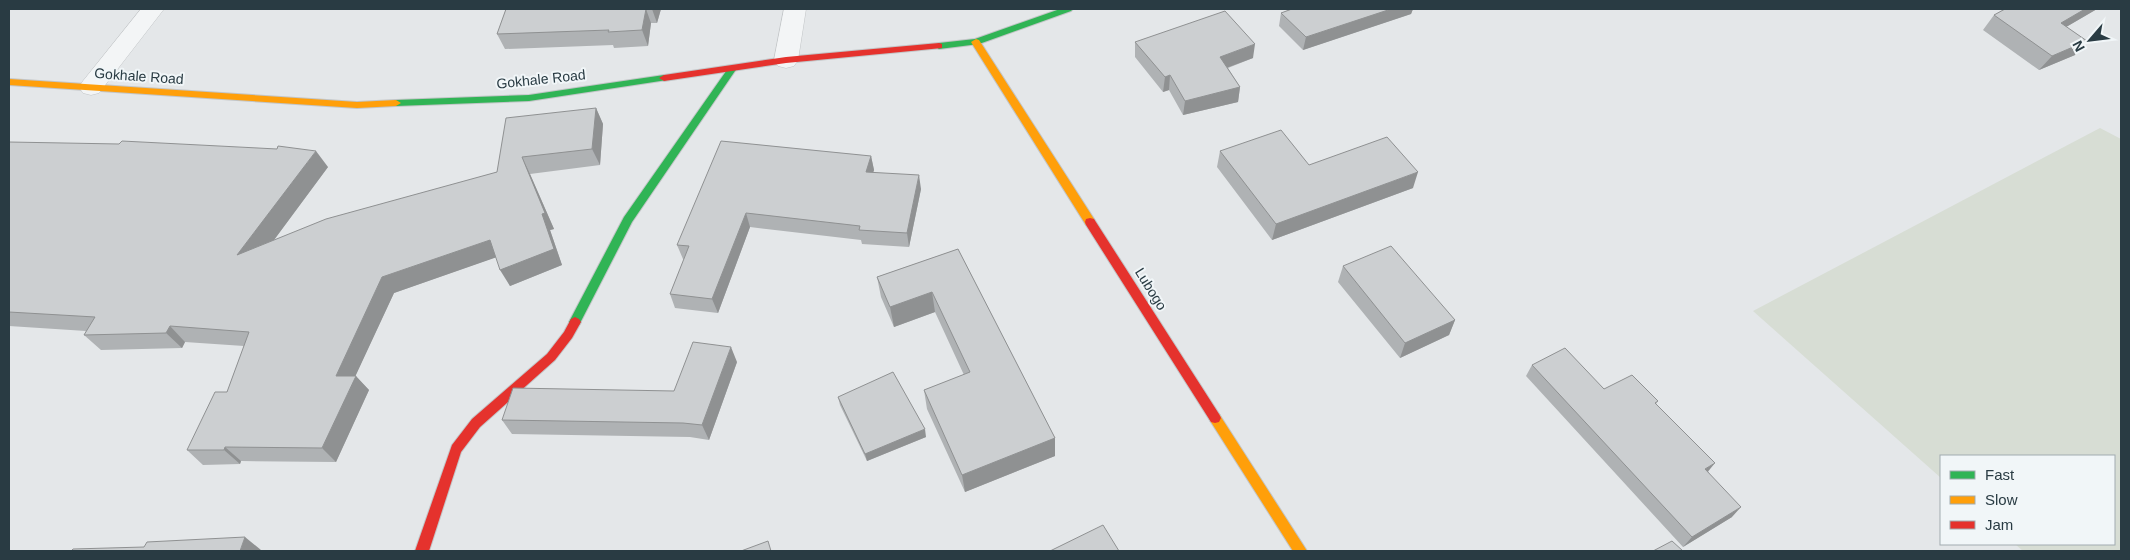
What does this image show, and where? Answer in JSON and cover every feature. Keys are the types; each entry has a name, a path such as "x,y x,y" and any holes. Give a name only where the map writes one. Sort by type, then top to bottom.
{"street":[{"path":"91,87 153,9"},
{"path":"786,60 795,9"},
{"name":"Gokhale Road","path":"9,82 357,105 529,98 786,60 976,42 1068,9"},
{"name":"Lubogo","path":"976,42 1300,551"},
{"path":"422,551 456,449 476,423 551,357 568,335 628,220 732,69"}],"shaded area":[{"path":"2100,128 2121,139 2121,551 2023,551 2016,545 2115,545 2115,455 1940,455 1940,477 1753,311"}],"building":[{"path":"506,9 646,9 642,30 497,34"},
{"path":"1292,9 1391,9 1306,37 1281,13"},
{"path":"2005,9 2085,9 2061,23 2087,41 2052,56 1994,15"},
{"path":"1225,11 1255,44 1220,57 1240,87 1185,101 1170,75 1165,77 1135,42"},
{"path":"596,108 592,149 522,157 545,213 542,214 554,249 500,270 490,240 382,277 336,376 356,376 322,448 225,447 224,450 187,450 215,392 227,392 249,332 170,326 166,333 84,335 95,317 9,312 9,142 119,144 122,141 277,149 278,146 316,151 237,255 326,219 497,172 506,118"},
{"path":"1281,130 1309,165 1387,137 1418,172 1276,224 1220,151"},
{"path":"721,141 871,156 866,172 919,175 907,233 859,230 860,226 746,213 712,299 670,294 689,246 677,245"},
{"path":"1391,246 1455,320 1405,343 1343,266"},
{"path":"958,249 1055,438 962,475 924,390 970,372 932,292 890,307 877,277"},
{"path":"693,342 731,347 702,425 683,423 502,420 513,388 674,391"},
{"path":"1565,348 1604,389 1632,375 1658,401 1655,403 1715,463 1705,469 1741,507 1692,537 1532,365"},
{"path":"893,372 925,429 865,454 838,397"},
{"path":"1103,525 1119,551 1050,551"},
{"path":"245,537 240,551 71,551 73,549 144,547 147,542"},
{"path":"768,541 771,551 741,551"},
{"path":"1672,541 1683,551 1653,551"}],"traffic: fast":[{"path":"939,46 976,42 1068,9"},
{"path":"575,322 628,220 732,69"},
{"path":"396,103 529,98 664,78"}],"traffic: slow":[{"path":"976,42 1090,222"},
{"path":"9,82 357,105 396,103"},
{"path":"1215,418 1300,551"}],"traffic: jam":[{"path":"664,78 786,60 939,46"},
{"path":"1090,222 1215,418"},
{"path":"422,551 456,449 476,423 551,357 568,335 575,322"}]}
